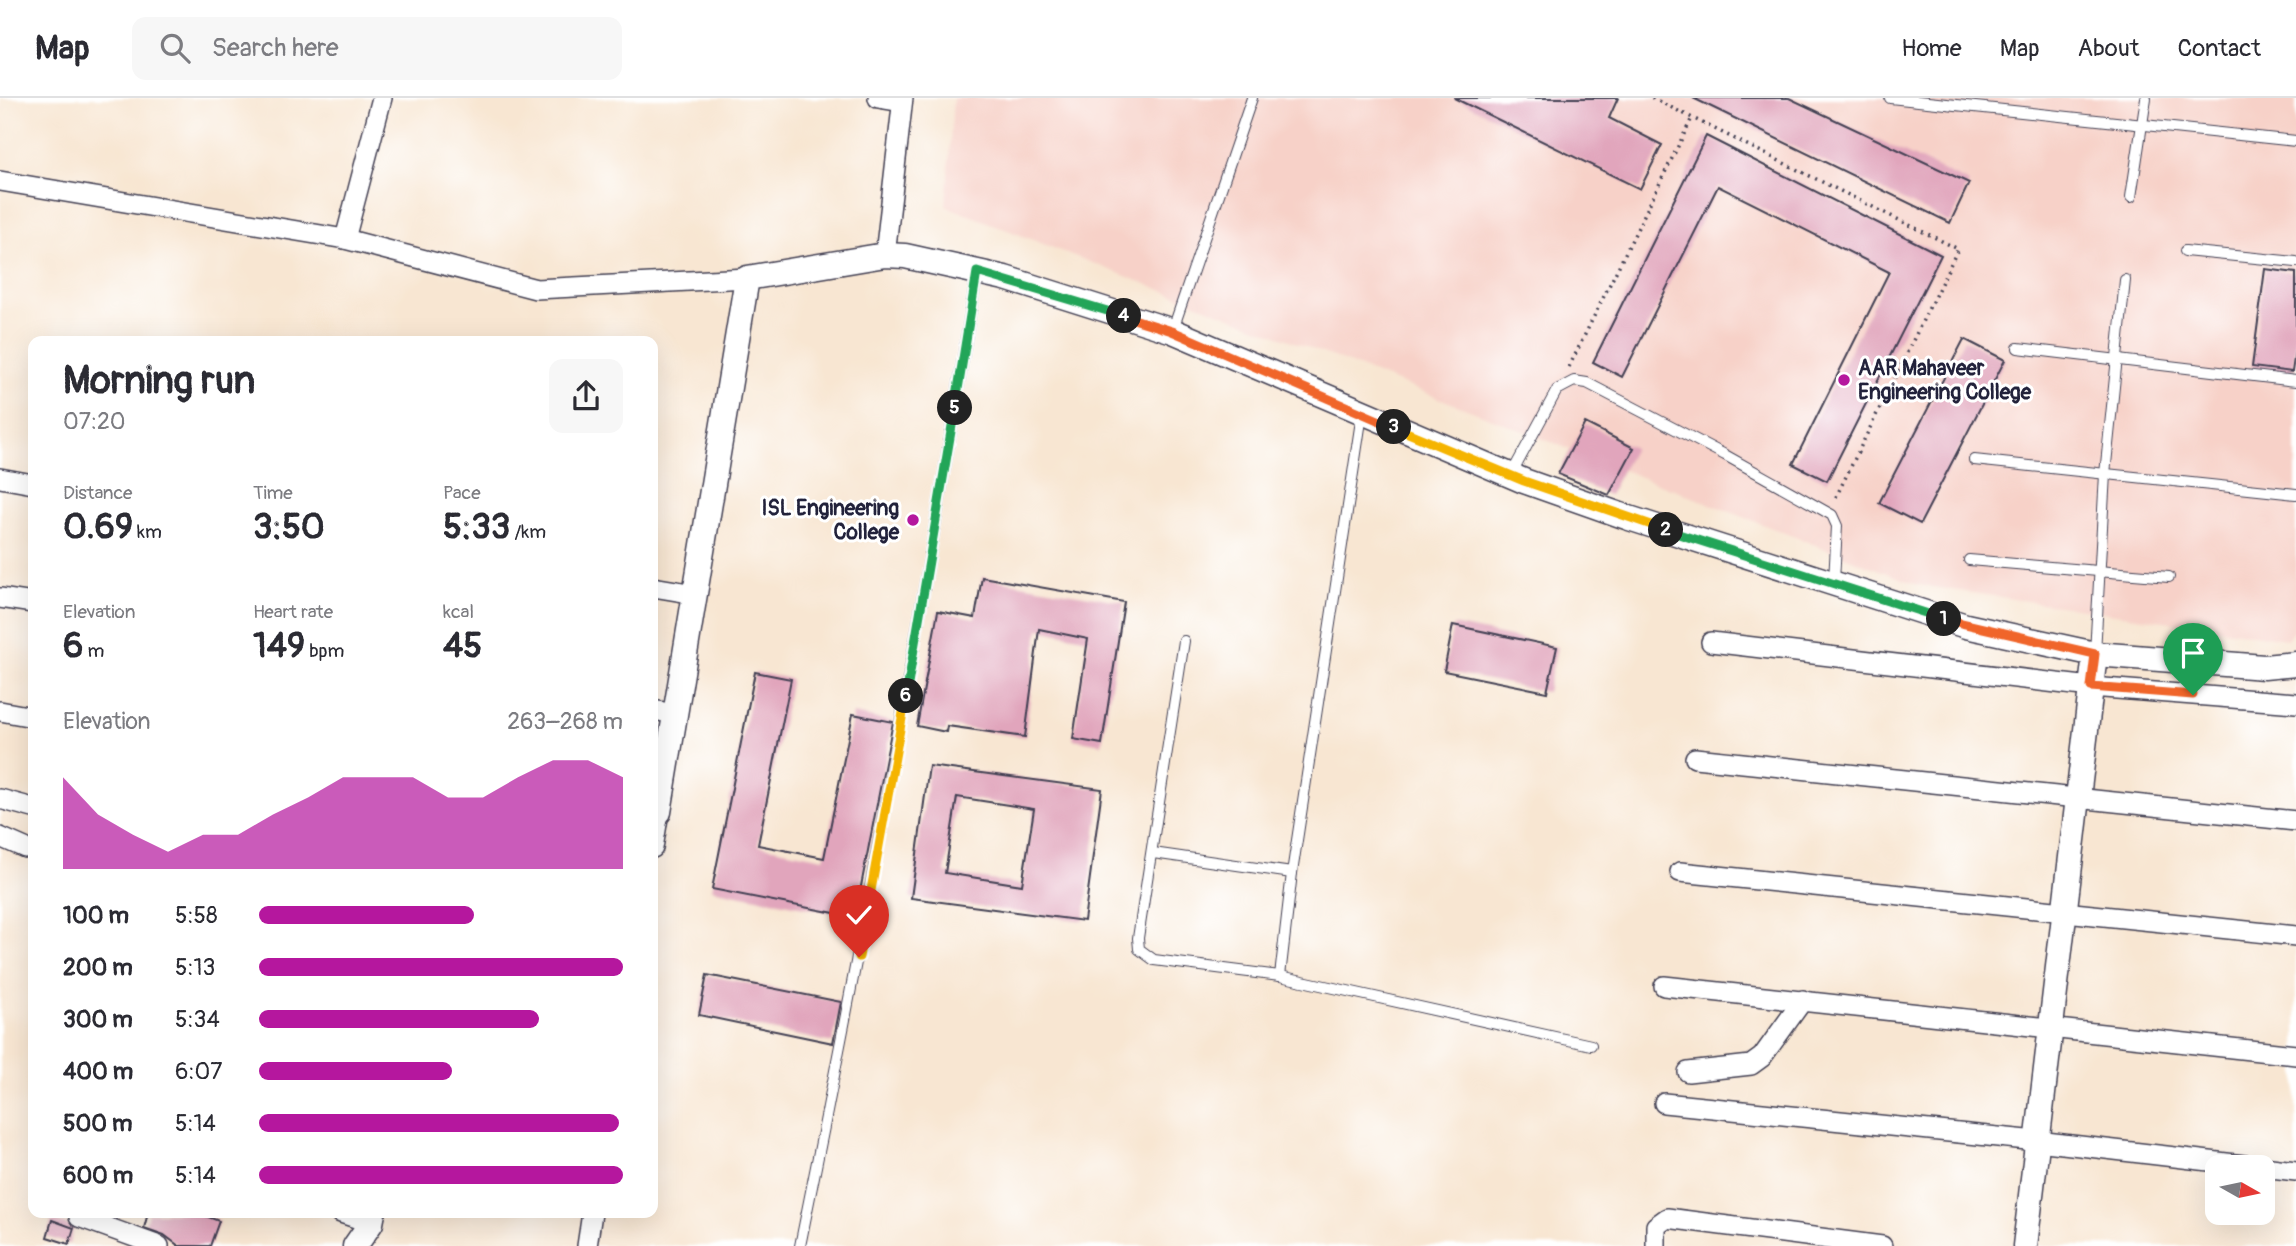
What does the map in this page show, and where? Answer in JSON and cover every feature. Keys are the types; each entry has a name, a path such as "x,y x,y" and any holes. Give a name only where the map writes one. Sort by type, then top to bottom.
{"street":[{"path":"345,239 382,98"},
{"path":"878,98 902,100 885,255"},
{"path":"0,181 345,239 536,289 747,278 885,255 905,256 977,272 1172,331 1511,476 1629,518 1966,626 2095,654 2264,667 2296,664"},
{"path":"658,788 664,712 695,594 747,278"},
{"path":"0,478 28,483"},
{"path":"658,588 695,594"},
{"path":"0,598 28,602"},
{"path":"1711,642 2091,687 2296,703"},
{"path":"2025,1246 2095,654"},
{"path":"0,711 28,716"},
{"path":"1695,758 2296,821"},
{"path":"0,799 28,807"},
{"path":"0,837 25,848"},
{"path":"1681,872 2296,936"},
{"path":"1664,986 2296,1055"},
{"path":"1688,1072 1751,1065 1762,1057 1803,1000"},
{"path":"1664,1103 2205,1160"},
{"path":"2275,1169 2296,1171"},
{"path":"82,1218 159,1246"},
{"path":"357,1246 372,1218"},
{"path":"587,1246 591,1218"},
{"path":"1656,1246 1656,1226 1667,1218 1882,1246"}],"lane":[{"path":"1172,331 1252,98"},
{"path":"1890,98 2296,141"},
{"path":"2131,197 2146,98"},
{"path":"2185,251 2296,262"},
{"path":"800,1246 874,877 920,622 977,272"},
{"path":"2095,654 2105,474 2125,280"},
{"path":"2018,348 2296,381"},
{"path":"1511,476 1555,395 1564,384 1574,381 1587,383 1725,455 1835,518 1837,526 1833,583"},
{"path":"1280,976 1292,873 1362,414"},
{"path":"1974,460 2296,494"},
{"path":"1969,560 2169,578"},
{"path":"1184,641 1138,938 1139,949 1145,956 1154,960 1280,976 1591,1045"},
{"path":"1153,853 1292,873"}],"path":[{"path":"1651,98 1958,250 1828,513"},
{"path":"1555,395 1692,118"}],"shaded area":[{"name":"AAR Mahaveer Engineering College","path":"953,98 2296,98 2296,628 2287,639 1918,585 946,206"}],"building":[{"path":"1454,98 1618,98 1609,118 1662,145 1640,189"},
{"path":"1693,98 1789,98 1969,183 1950,223"},
{"path":"1706,136 1941,255 1827,481 1793,464 1889,272 1718,186 1622,377 1593,362"},
{"path":"2265,269 2296,273 2296,345 2292,372 2252,367"},
{"path":"1964,339 2005,360 1920,524 1879,503"},
{"path":"1585,423 1634,448 1609,495 1558,474"},
{"path":"982,577 1124,602 1102,744 1073,739 1088,639 1039,629 1025,737 947,726 946,732 917,726 938,611 975,618"},
{"path":"1453,625 1557,647 1547,692 1444,671"},
{"path":"755,672 791,679 758,845 824,858 853,714 893,722 855,917 712,889"},
{"path":"929,766 1102,789 1084,921 911,898","holes":["957,797 1034,809 1022,885 945,873"]},
{"path":"707,975 841,1002 833,1043 699,1015"},
{"path":"147,1218 211,1218 219,1221 210,1246 179,1246 164,1235 144,1228"},
{"path":"52,1220 74,1228 69,1244 47,1237"}],"place":[{"name":"AAR Mahaveer Engineering College","path":"1844,380"},
{"name":"ISL Engineering College","path":"913,520"}],"route":[{"path":"859,957 920,622 977,272 1005,278 1172,331 1524,481 1629,518 1966,626 2095,654 2091,687 2193,695"}]}
